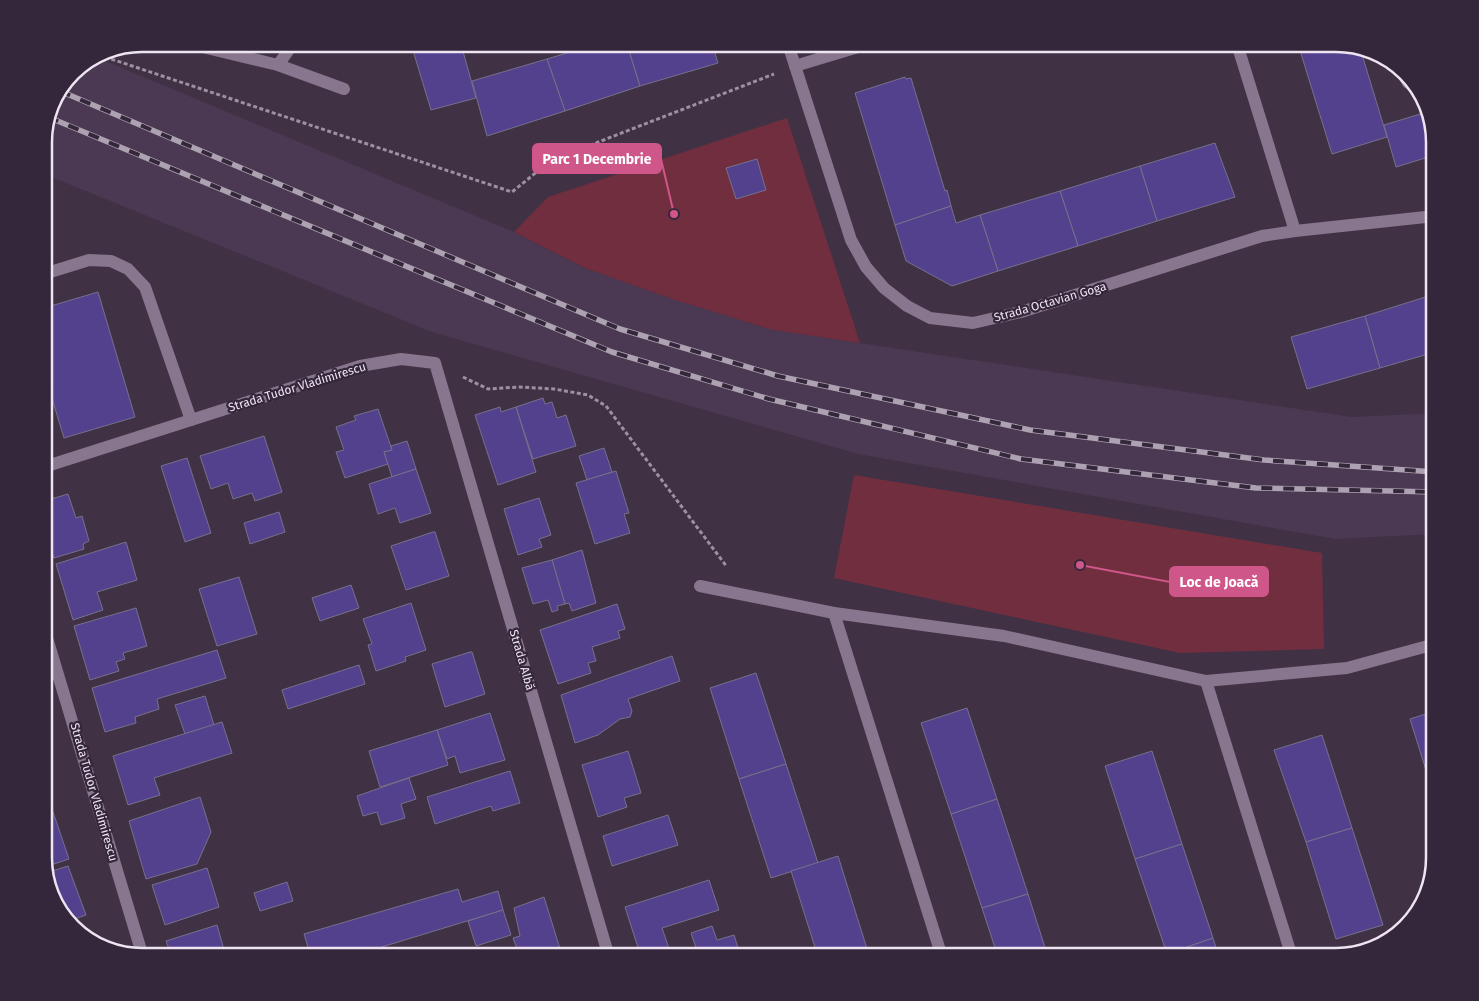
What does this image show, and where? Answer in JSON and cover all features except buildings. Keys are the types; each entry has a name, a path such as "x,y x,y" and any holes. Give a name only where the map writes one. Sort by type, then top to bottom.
{"street":[{"name":"Strada Octavian Goga","path":"791,52 851,240 866,267 884,288 907,306 930,318 973,323 1021,312 1262,236 1426,217"},
{"path":"795,66 840,52"},
{"path":"1240,52 1295,231"},
{"path":"227,53 278,65 344,89"},
{"path":"278,65 287,53"},
{"path":"53,271 89,260 111,261 128,269 145,287 191,420"},
{"name":"Strada Tudor Vladimirescu","path":"53,464 360,366 401,359 435,363"},
{"name":"Strada Albă","path":"435,363 606,948"},
{"path":"700,586 834,612 1004,636 1206,681 1347,668 1426,646"},
{"path":"834,612 939,948"},
{"name":"Strada Tudor Vladimirescu","path":"53,658 140,948"},
{"path":"1206,681 1289,948"}],"path":[{"path":"110,59 512,192 549,162 795,66"},
{"path":"435,363 488,389 520,387 554,389 588,395 606,406 749,596"}],"shaded area":[{"path":"105,61 514,232 585,268 672,299 773,330 1352,417 1426,413 1426,534 1335,539 858,454 432,332 53,178 53,130 59,108 65,97 83,75"},
{"path":"787,118 860,343 773,330 672,299 585,268 514,232 548,197"},
{"path":"854,475 1322,553 1324,649 1180,653 834,578"}],"railway":[{"path":"67,94 620,329 778,376 1030,430 1264,460 1426,471"},
{"path":"56,120 612,352 769,399 1021,459 1256,488 1426,492"}],"place":[{"name":"Parc 1 Decembrie","path":"674,214"},
{"name":"Loc de Joacă","path":"1080,565"}]}
